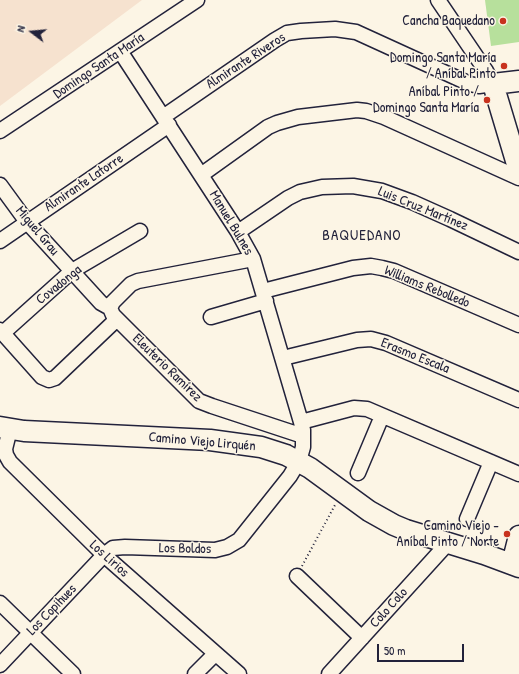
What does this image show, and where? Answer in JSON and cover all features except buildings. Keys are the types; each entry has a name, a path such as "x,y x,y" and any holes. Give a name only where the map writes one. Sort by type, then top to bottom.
{"street":[{"name":"Domingo Santa María","path":"0,131 197,0"},
{"path":"438,0 483,65 493,84 516,145 519,171"},
{"name":"Almirante Riveros","path":"166,121 275,40 287,34 301,31 334,29 356,32 470,84 479,86 493,84"},
{"name":"Manuel Bulnes","path":"120,51 238,232 253,259 283,358 302,429 303,447 298,461"},
{"path":"493,84 519,81"},
{"path":"201,175 268,127 276,123 298,116 357,110 366,111 384,117 519,178"},
{"name":"Almirante Latorre","path":"0,241 166,121"},
{"name":"Miguel Grau","path":"0,185 27,222 101,303 113,314"},
{"name":"Luis Cruz Martínez","path":"238,232 288,198 300,192 322,187 353,186 382,191 412,202 519,252"},
{"name":"Covadonga","path":"2,332 72,271 140,231"},
{"path":"2,332 42,377 45,379 52,379 113,314 113,302 131,284 138,281 253,259"},
{"name":"Williams Rebolledo","path":"211,317 265,296 353,268 371,266 394,271 519,325"},
{"name":"Eleuterio Ramírez","path":"113,314 199,401 212,406 302,429"},
{"name":"Erasmo Escala","path":"283,358 357,340 371,339 386,343 519,400"},
{"path":"302,429 354,408 367,409 519,474"},
{"path":"358,473 382,416"},
{"name":"Camino Viejo Lirquén","path":"5,428 39,432 188,438 248,444 274,451 298,461 310,468 369,511 394,525 516,566"},
{"name":"Los Lirios","path":"5,428 5,449 6,455 10,462 104,555 239,674"},
{"name":"Los Boldos","path":"104,555 108,551 119,547 215,550 227,547 244,535 294,471 298,461"},
{"path":"467,519 491,462"},
{"path":"516,566 519,536"},
{"name":"Colo Colo","path":"329,674 448,543"},
{"name":"Los Copihues","path":"0,665 104,555"},
{"path":"297,576 362,638"},
{"path":"0,603 73,674"},
{"path":"195,674 215,654"}],"path":[{"path":"297,576 342,491"}],"shaded area":[{"path":"0,0 142,0 0,106"}],"green space":[{"name":"Cancha Baquedano","path":"485,0 519,0 519,42 491,46"}],"place":[{"name":"Cancha Baquedano","path":"503,21"},
{"name":"Domingo Santa María / Aníbal Pinto","path":"504,66"},
{"name":"Aníbal Pinto / Domingo Santa María","path":"487,100"},
{"name":"Camino Viejo - Aníbal Pinto / Norte","path":"507,534"}],"district":[{"name":"BAQUEDANO","path":"362,236"}]}
